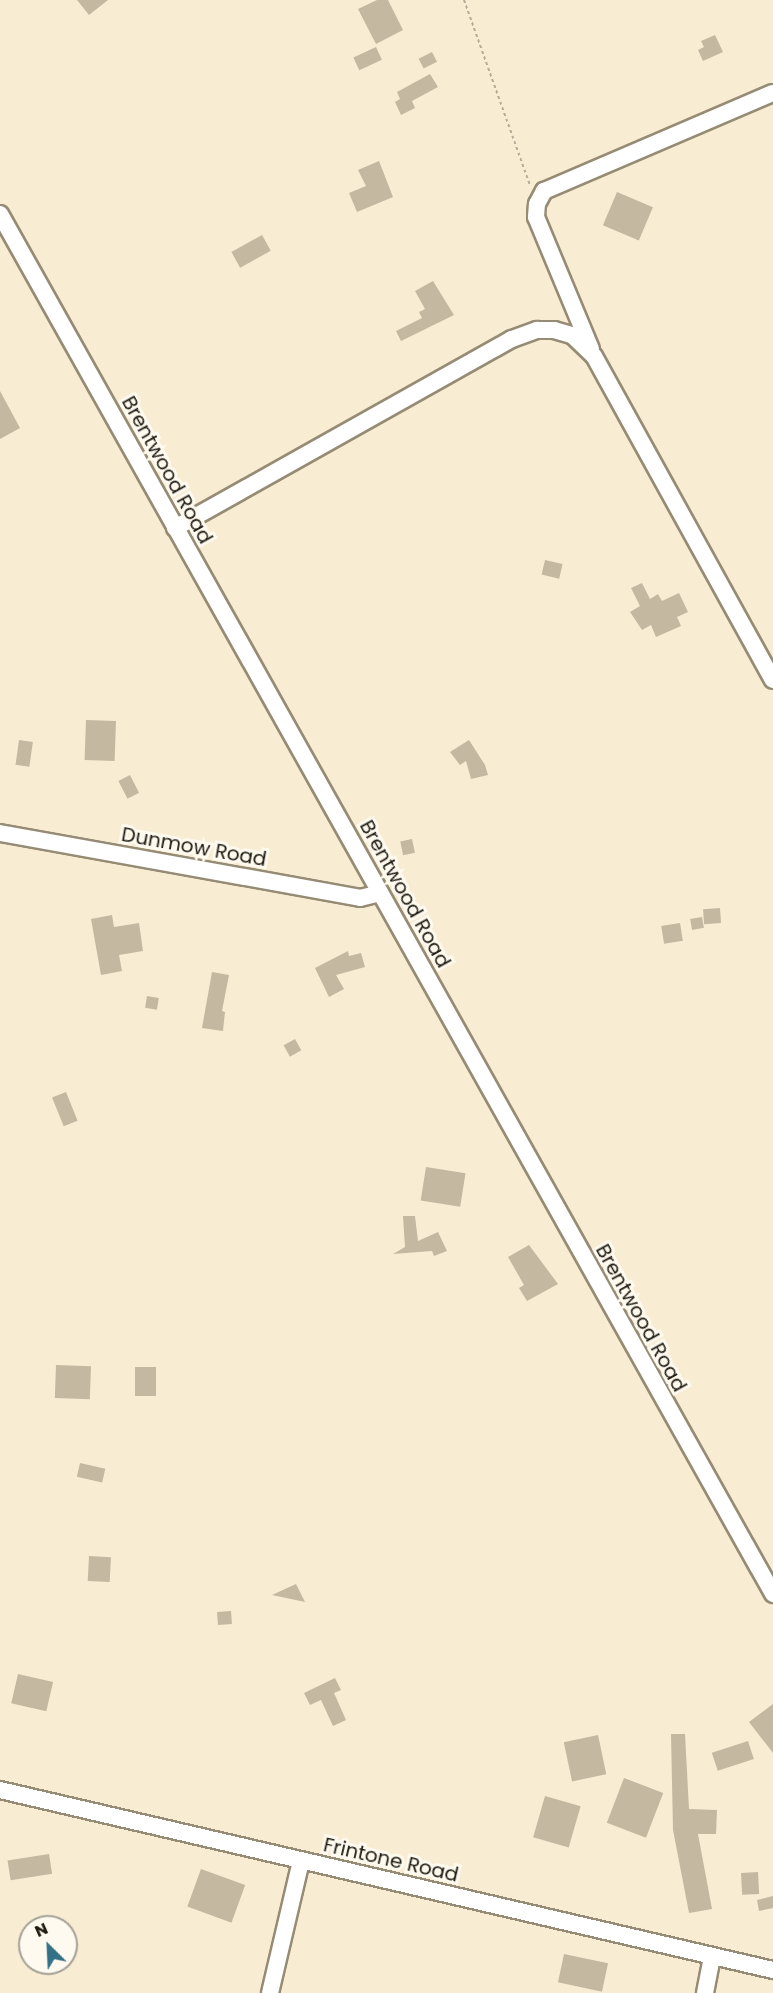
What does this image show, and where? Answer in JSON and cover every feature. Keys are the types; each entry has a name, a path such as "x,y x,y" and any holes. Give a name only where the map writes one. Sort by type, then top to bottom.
{"street":[{"path":"773,93 561,182 544,191 537,204 536,217 594,356 773,680"},
{"name":"Brentwood Road","path":"0,214 773,1594"},
{"path":"175,528 523,334 554,330 572,335 594,356"},
{"name":"Dunmow Road","path":"0,833 360,898 381,893"},
{"name":"Frintone Road","path":"0,1790 773,1970"},
{"path":"270,1993 301,1861"},
{"path":"705,1993 712,1957"}],"path":[{"path":"465,0 537,204"}],"building":[{"path":"77,0 108,0 89,15"},
{"path":"377,0 388,0 403,30 376,44 358,9"},
{"path":"715,35 723,52 703,61 698,50 704,47 701,41"},
{"path":"376,47 382,60 359,70 353,58"},
{"path":"432,52 437,62 424,69 419,59"},
{"path":"430,74 438,87 412,101 415,108 401,115 395,102 400,99 397,92"},
{"path":"379,161 393,197 357,212 349,193 366,186 358,170"},
{"path":"617,192 653,207 639,240 603,225"},
{"path":"262,235 271,251 240,268 231,252"},
{"path":"433,281 454,315 401,341 396,331 422,318 419,312 425,309 415,291"},
{"path":"0,391 20,428 0,439"},
{"path":"545,560 563,564 559,579 542,575"},
{"path":"642,583 650,599 658,594 662,601 679,593 688,612 677,617 681,626 656,637 651,625 642,630 630,612 640,606 631,588"},
{"path":"86,720 116,721 115,761 85,760"},
{"path":"19,740 33,742 29,767 16,765"},
{"path":"469,740 485,765 488,775 471,779 466,761 460,765 450,752"},
{"path":"130,775 139,793 127,799 118,781"},
{"path":"412,839 415,853 403,855 400,841"},
{"path":"720,908 721,923 704,924 703,909"},
{"path":"112,915 114,927 139,923 143,951 119,955 122,971 101,975 91,919"},
{"path":"702,917 704,928 692,930 690,919"},
{"path":"680,923 683,941 664,944 661,926"},
{"path":"348,951 349,956 361,953 365,967 336,975 344,989 329,997 315,968"},
{"path":"212,972 229,975 222,1011 225,1012 223,1031 202,1028"},
{"path":"147,996 159,998 157,1010 145,1008"},
{"path":"295,1039 301,1050 290,1057 284,1045"},
{"path":"66,1092 78,1121 64,1126 52,1098"},
{"path":"426,1167 466,1173 460,1207 421,1201"},
{"path":"403,1216 415,1216 418,1241 438,1232 447,1251 434,1256 432,1251 393,1254 405,1247"},
{"path":"529,1245 558,1284 527,1301 519,1288 524,1285 508,1257"},
{"path":"56,1365 91,1366 90,1399 55,1398"},
{"path":"135,1367 156,1367 156,1396 135,1396"},
{"path":"80,1463 105,1469 102,1482 77,1477"},
{"path":"89,1556 111,1557 110,1582 88,1581"},
{"path":"296,1584 305,1602 272,1595"},
{"path":"231,1611 232,1624 218,1625 217,1612"},
{"path":"18,1674 53,1682 46,1711 11,1703"},
{"path":"335,1678 341,1690 334,1693 346,1720 333,1726 321,1700 310,1705 304,1693"},
{"path":"773,1704 773,1753 749,1722"},
{"path":"671,1734 685,1734 689,1809 717,1810 716,1834 698,1834 712,1909 689,1913 673,1830"},
{"path":"598,1735 606,1774 572,1781 564,1742"},
{"path":"748,1741 754,1759 718,1771 712,1753"},
{"path":"624,1778 663,1793 646,1838 607,1823"},
{"path":"545,1796 581,1806 569,1848 533,1837"},
{"path":"49,1854 52,1874 11,1880 8,1861"},
{"path":"201,1869 245,1885 231,1923 187,1907"},
{"path":"758,1872 759,1894 742,1895 741,1873"},
{"path":"773,1896 773,1908 759,1911 757,1900"},
{"path":"564,1954 608,1963 602,1992 558,1982"}]}
